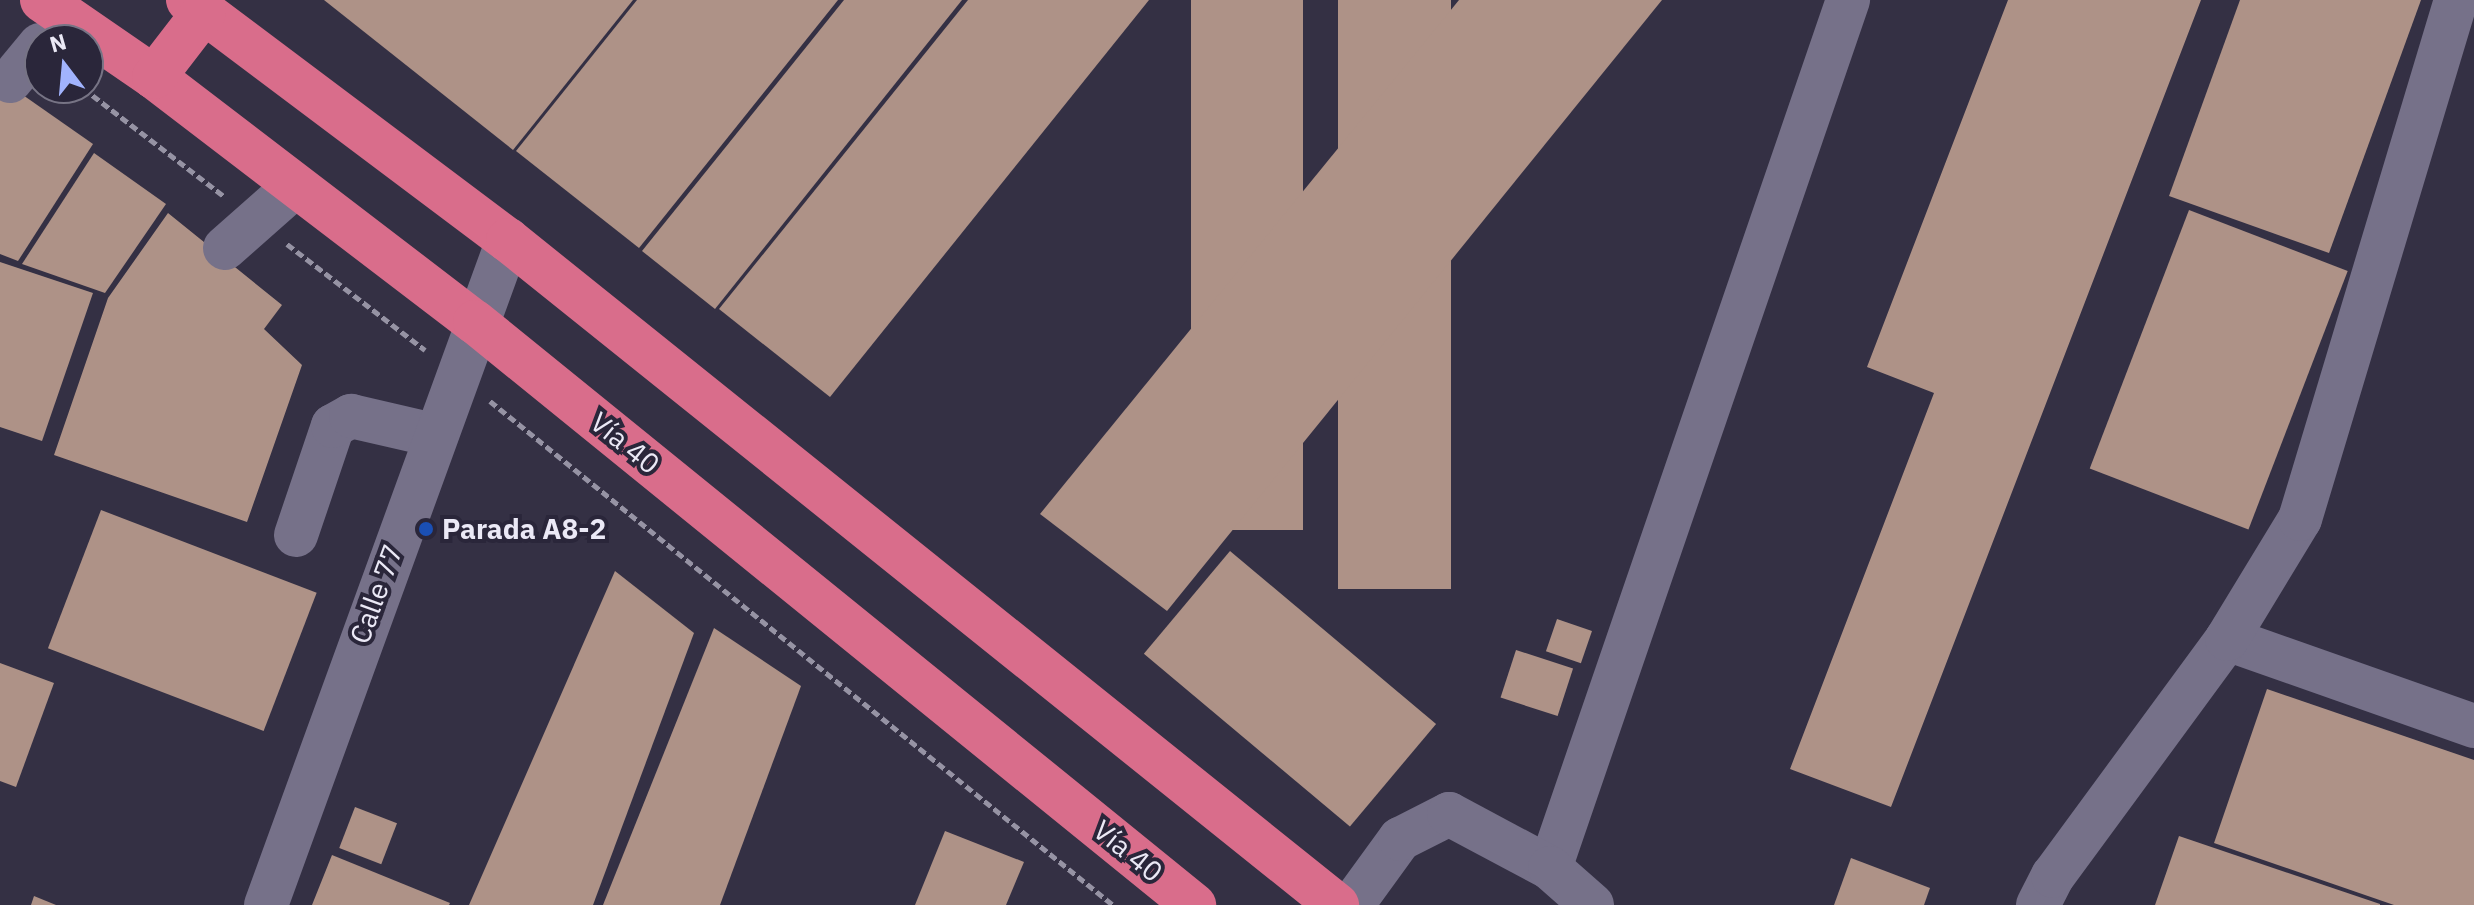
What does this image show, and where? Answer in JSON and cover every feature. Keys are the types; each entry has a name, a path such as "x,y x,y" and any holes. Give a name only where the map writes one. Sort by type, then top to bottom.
{"highway":[{"path":"154,77 196,6 508,240 1337,905"},
{"name":"Vía 40","path":"104,53 154,77 475,322 1194,905"}],"street":[{"path":"1550,868 1848,0"},
{"path":"2038,905 2053,876 2227,639 2300,519 2456,0"},
{"path":"10,81 24,59"},
{"path":"242,236 295,186"},
{"name":"Calle 77","path":"266,905 433,435 508,240"},
{"path":"296,535 333,426 351,416 433,435"},
{"path":"2227,639 2474,726"},
{"path":"1352,905 1400,839 1449,814 1550,868 1592,905"}],"path":[{"path":"100,104 242,236 457,375 1113,905"}],"building":[{"path":"324,0 633,0 513,150"},
{"path":"637,0 838,0 639,248 516,151"},
{"path":"844,0 962,0 715,309 642,251"},
{"path":"968,0 1149,0 830,397 719,309"},
{"path":"1191,0 1303,0 1303,530 1191,530"},
{"path":"1338,0 1451,0 1451,589 1338,589"},
{"path":"1459,0 1662,0 1167,611 1040,514"},
{"path":"2008,0 2201,0 1891,807 1790,769 1934,393 1867,367"},
{"path":"2240,0 2421,0 2329,253 2169,196"},
{"path":"0,79 24,96 24,104 36,104 93,144 18,261 0,254"},
{"path":"94,153 166,204 105,293 22,264"},
{"path":"2189,210 2348,271 2248,530 2090,469"},
{"path":"168,213 282,305 264,329 302,365 247,522 54,455 108,298"},
{"path":"0,262 93,293 42,441 0,427"},
{"path":"101,510 317,593 264,731 48,648"},
{"path":"1230,551 1436,724 1350,827 1144,654"},
{"path":"615,571 694,633 593,905 469,905"},
{"path":"1557,619 1592,631 1581,663 1546,651"},
{"path":"714,628 801,686 720,905 603,905"},
{"path":"1516,650 1573,669 1558,716 1501,698"},
{"path":"0,663 54,683 16,787 0,781"},
{"path":"2267,689 2474,760 2474,905 2394,905 2214,843"},
{"path":"355,807 397,823 381,864 339,848"},
{"path":"945,831 1024,862 1006,905 915,905"},
{"path":"2179,836 2380,904 2380,905 2155,905"},
{"path":"332,855 450,903 312,905"},
{"path":"1851,858 1930,888 1924,905 1834,905"},
{"path":"34,896 56,905 31,905"}],"place":[{"name":"Parada A8-2","path":"426,529"}]}
